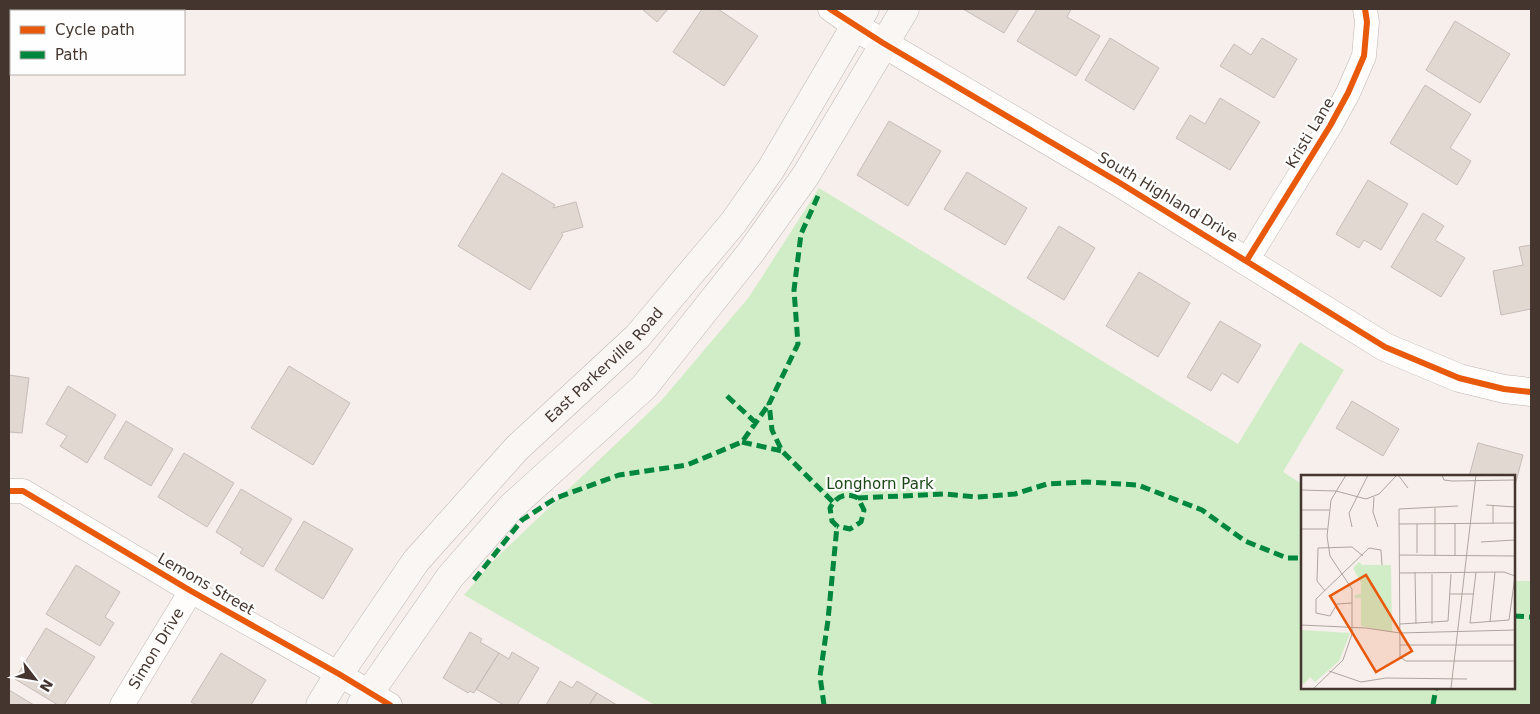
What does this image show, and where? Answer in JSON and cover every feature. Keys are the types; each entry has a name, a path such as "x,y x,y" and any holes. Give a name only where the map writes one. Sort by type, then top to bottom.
{"main road":[{"path":"373,701 450,577 511,507 644,387 751,252 806,175 905,9"},
{"name":"East Parkerville Road","path":"320,705 416,561 517,448 637,337 733,223 771,169 860,17"}],"street":[{"path":"830,9 860,17"},
{"name":"Kristi Lane","path":"1247,260 1330,126 1348,92 1364,56 1367,22 1365,9"},
{"name":"South Highland Drive","path":"860,17 883,44 1247,260 1385,347 1459,378 1531,392"},
{"name":"Lemons Street","path":"9,490 23,491 190,591 339,674 373,701"},
{"name":"Simon Drive","path":"122,705 190,591"}],"green space":[{"name":"Longhorn Park","path":"819,188 1238,444 1300,342 1344,370 1283,472 1301,483 1301,689 1515,689 1515,581 1531,581 1531,705 655,705 464,595 494,560 661,401 749,297"}],"building":[{"path":"642,9 668,9 657,22"},
{"path":"702,9 718,9 758,36 724,86 673,52"},
{"path":"963,9 1019,9 1004,33"},
{"path":"1037,9 1071,9 1067,17 1100,36 1076,76 1017,41"},
{"path":"1455,21 1510,54 1480,103 1426,70"},
{"path":"1110,38 1159,68 1134,110 1085,80"},
{"path":"1262,38 1297,59 1274,98 1220,66 1234,44 1251,55"},
{"path":"1425,85 1471,114 1450,148 1471,161 1457,185 1390,143"},
{"path":"1220,98 1260,122 1230,170 1176,138 1190,115 1205,124"},
{"path":"889,121 941,151 908,206 857,175"},
{"path":"967,172 1027,208 1005,245 944,209"},
{"path":"502,173 555,205 553,208 576,202 583,227 561,233 563,235 530,290 458,246"},
{"path":"1368,180 1408,204 1381,250 1364,240 1359,248 1336,234"},
{"path":"1423,213 1444,226 1435,240 1465,258 1441,297 1391,267"},
{"path":"1059,226 1095,248 1064,300 1027,278"},
{"path":"1531,245 1531,309 1501,315 1493,271 1523,265 1519,247"},
{"path":"1139,272 1190,303 1158,357 1106,326"},
{"path":"1220,321 1261,345 1238,383 1222,373 1211,391 1187,377"},
{"path":"289,366 350,403 313,465 251,428"},
{"path":"9,375 29,378 22,433 9,432"},
{"path":"68,386 116,415 87,463 60,446 67,436 46,424"},
{"path":"1352,401 1399,429 1383,456 1336,428"},
{"path":"126,421 173,449 151,486 104,458"},
{"path":"1478,443 1523,455 1515,485 1515,475 1470,475"},
{"path":"184,453 234,483 207,527 158,497"},
{"path":"241,489 292,519 263,567 240,553 243,549 216,532"},
{"path":"304,521 353,549 323,599 275,570"},
{"path":"76,565 120,592 105,617 114,623 100,646 46,614"},
{"path":"46,628 95,657 64,705 58,705 15,679"},
{"path":"470,632 482,639 480,642 499,653 474,693 470,691 468,693 443,678"},
{"path":"512,652 539,668 517,705 504,705 476,689 499,653 509,659"},
{"path":"221,653 266,680 251,705 197,705 191,702"},
{"path":"560,681 572,688 577,681 597,693 589,705 546,705"},
{"path":"9,690 34,705 9,705"},
{"path":"597,693 617,705 589,705"}],"marked path":[{"path":"818,196 801,234 794,290 798,344 769,404 772,430 782,451 833,502"},
{"path":"727,396 756,423"},
{"path":"474,580 522,520 556,498 619,475 687,465 742,442 769,404"},
{"path":"742,442 782,451"},
{"path":"858,498 944,494 977,497 1015,494 1047,484 1087,482 1138,485 1202,510 1245,541 1287,558 1301,558"},
{"path":"824,705 820,676 828,620 837,526 832,521 830,508 842,496 849,495 858,498 864,510 861,522 850,529 837,526"},
{"path":"1515,616 1531,617"},
{"path":"1433,705 1436,689"}],"cycle path":[{"path":"830,9 883,43 1120,183 1385,347 1459,378 1504,389 1531,392"},
{"path":"1247,260 1330,126 1348,93 1364,56 1367,22 1365,9"},
{"path":"9,491 23,491 191,591 339,674 390,705"}]}
